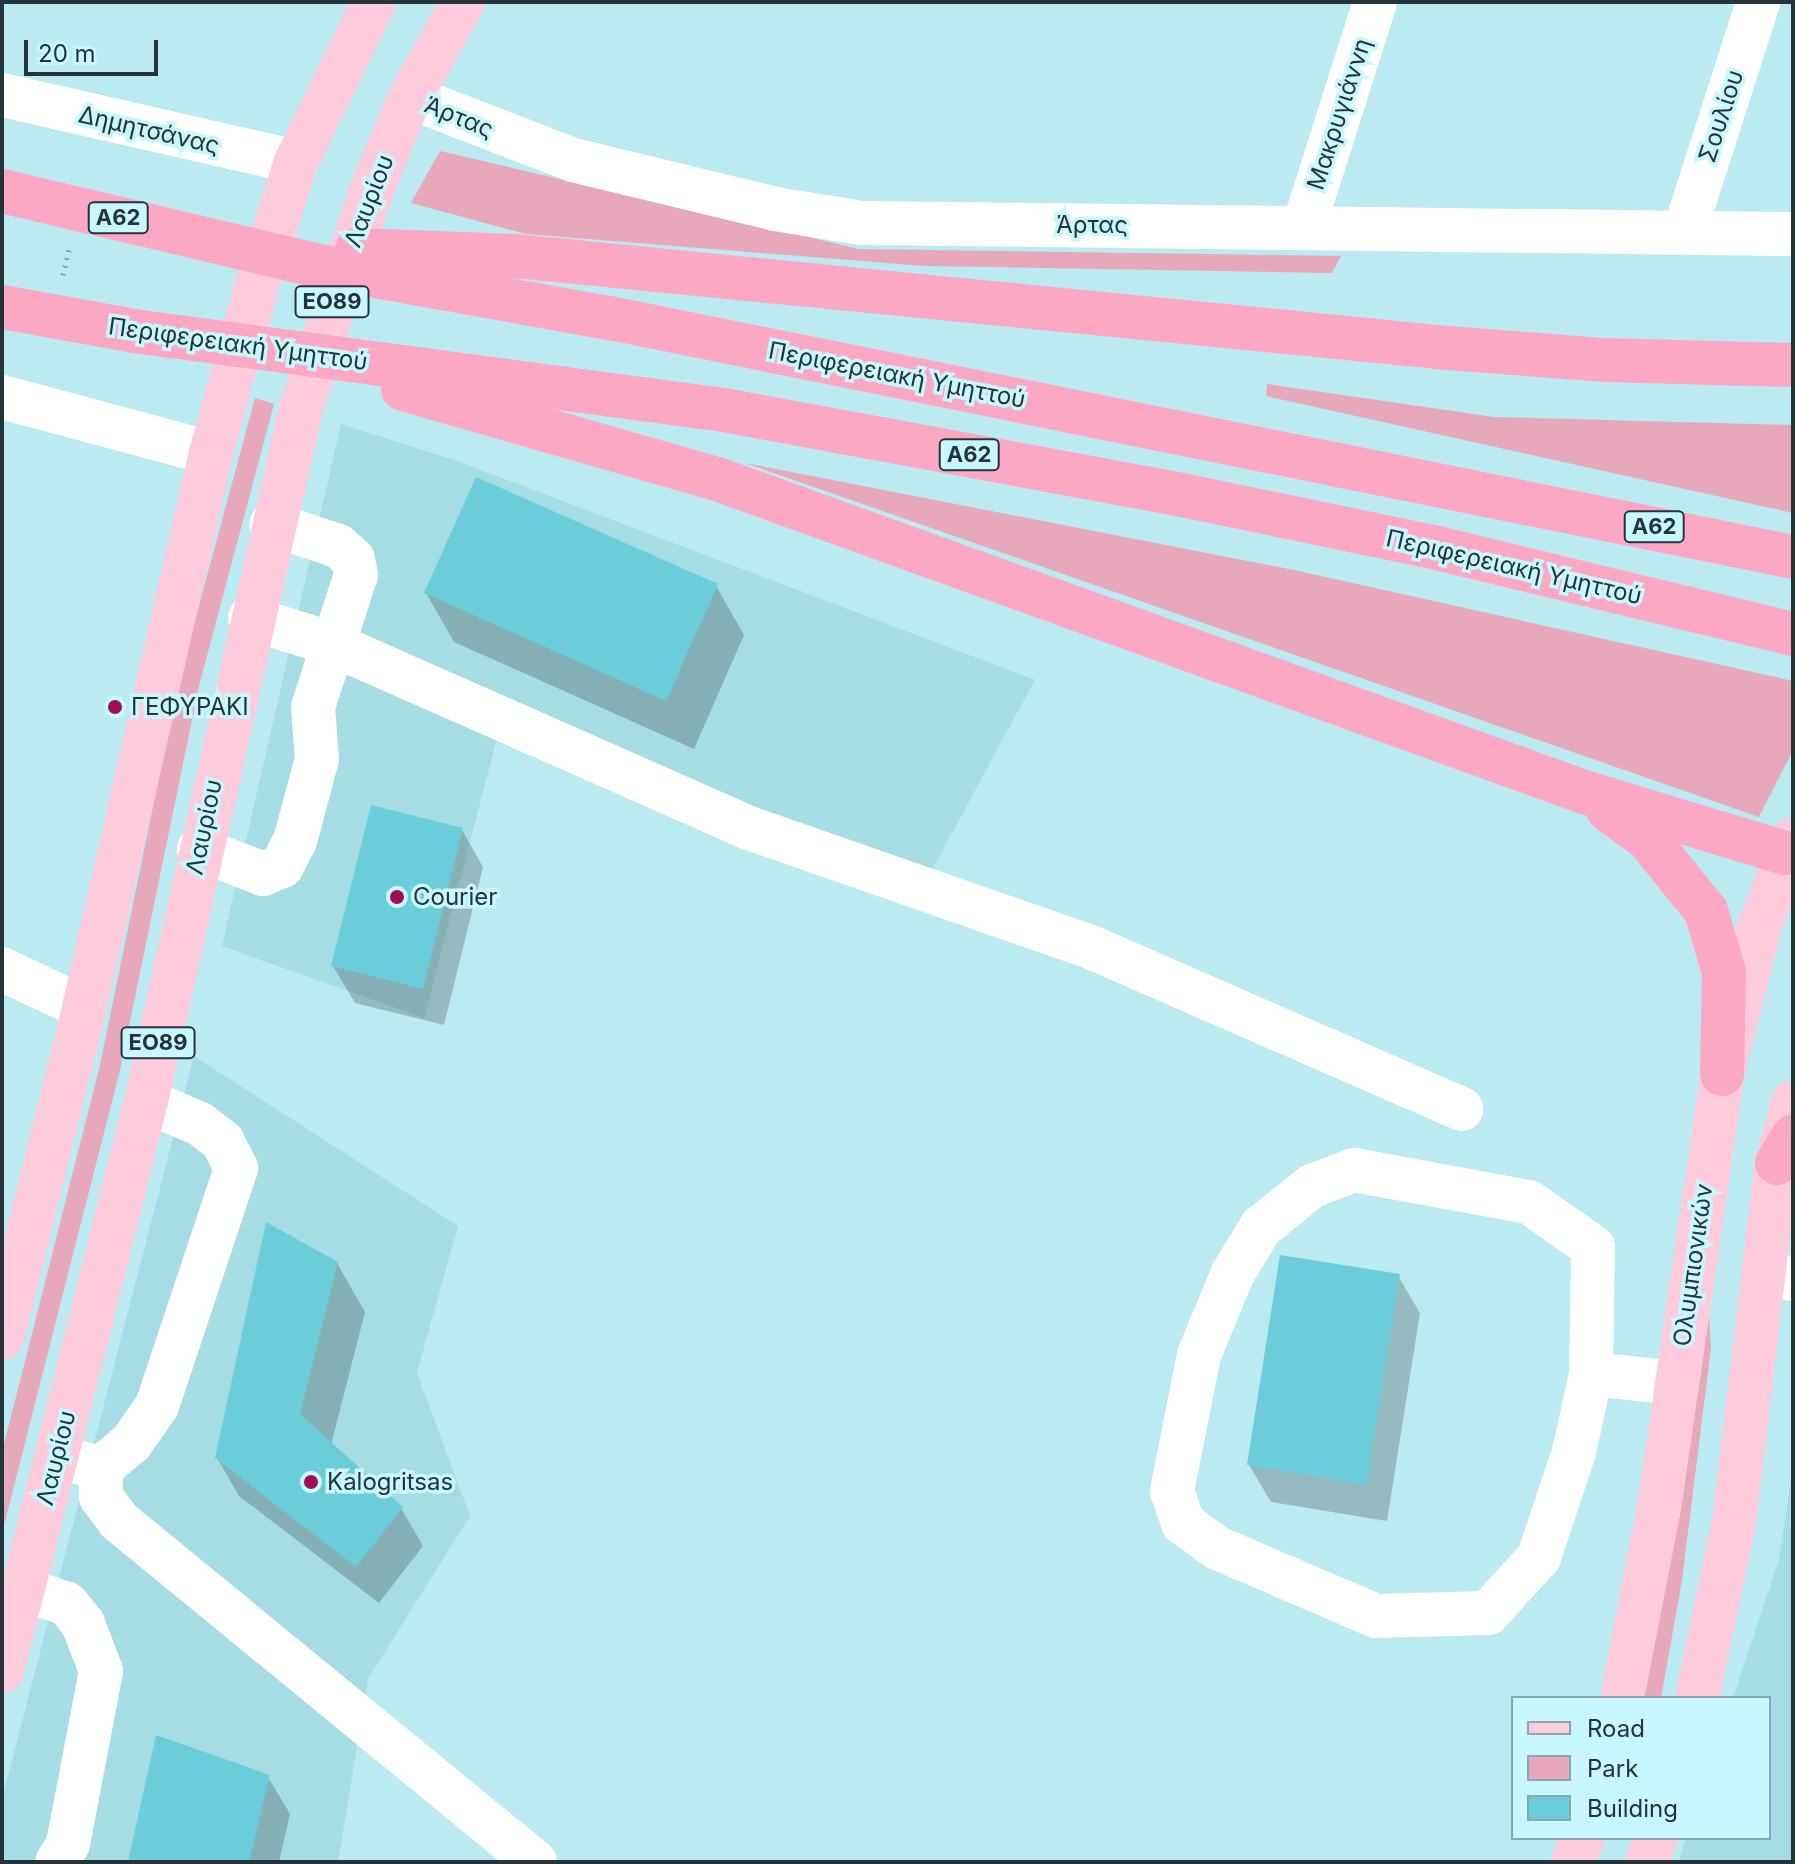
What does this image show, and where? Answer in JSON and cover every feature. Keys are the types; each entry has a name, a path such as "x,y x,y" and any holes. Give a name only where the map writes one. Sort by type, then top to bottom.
{"highway":[{"name":"Περιφερειακή Υμηττού","path":"2,191 314,265 610,318 1514,497 1793,557"},
{"path":"235,245 515,256 1448,348 1603,360 1793,365"},
{"name":"Περιφερειακή Υμηττού","path":"2,307 134,331 724,410 1422,545 1793,634"},
{"path":"134,331 403,389 717,479 1101,614 1584,792 1790,848"},
{"path":"1584,792 1647,838 1706,911 1724,972 1722,1074"}],"main road":[{"name":"ΕΟ89","path":"2,1338 84,1008 211,453 293,169 374,2"},
{"name":"Λαυρίου","path":"2,1671 146,1101 250,618 300,412 370,194 410,97 463,2"},
{"name":"Ολυμπιονικών","path":"1622,1696 1635,1646 1722,1074 1756,940 1790,848"},
{"path":"1697,1696 1734,1521 1779,1275 1785,1149 1793,1102"},
{"path":"1573,1862 1581,1840"},
{"path":"1647,1862 1655,1840"}],"street":[{"name":"Μακρυγιάννη","path":"1304,226 1375,2"},
{"name":"Σουλίου","path":"1685,230 1758,2"},
{"name":"Δημητσάνας","path":"2,95 293,169"},
{"name":"Άρτας","path":"410,97 573,160 816,217 862,223 1685,230 1793,234"},
{"path":"2,397 211,453"},
{"path":"199,849 263,874 282,866 295,841 317,759 313,707 356,575 353,559 338,546 272,524"},
{"path":"250,618 332,644 749,828 1093,948 1461,1109"},
{"path":"2,969 84,1008"},
{"path":"101,1468 131,1443 157,1406 236,1168 222,1141 200,1124 146,1101"},
{"path":"1354,1170 1529,1202 1593,1247 1591,1374 1574,1452 1539,1557 1488,1613 1376,1616 1217,1548 1183,1523 1172,1491 1199,1355 1233,1273 1261,1227 1312,1186 1354,1170"},
{"path":"1591,1374 1676,1383"},
{"path":"56,1456 101,1468"},
{"path":"101,1468 101,1497 119,1521 535,1862"},
{"path":"23,1589 67,1604 83,1624 101,1671 68,1844 57,1862"}],"shaded area":[{"path":"341,424 457,461 1035,680 926,881 501,723 424,1018 222,946"},
{"path":"194,1056 458,1226 417,1373 470,1516 368,1679 338,1862 2,1862 2,1799"},
{"path":"1793,1468 1793,1862 1678,1862 1685,1840 1771,1840 1771,1696 1734,1696 1779,1559"}],"green space":[{"path":"440,151 859,249 1341,256 1332,273 924,266 526,234 411,203"},
{"path":"1267,384 1494,417 1793,425 1793,513 1266,396"},
{"path":"255,398 274,404 199,686 120,1070 2,1533 2,1452 100,1065 179,680"},
{"path":"745,463 1294,570 1793,681 1793,750 1759,817"},
{"path":"1706,1268 1711,1348 1682,1580 1661,1696 1641,1696"}],"building":[{"path":"476,477 718,584 666,701 424,593"},
{"name":"Courier","path":"371,805 463,828 423,989 331,966"},
{"path":"266,1222 338,1262 300,1414 403,1507 356,1567 215,1458"},
{"path":"1280,1255 1400,1274 1366,1485 1247,1465"},
{"path":"156,1735 270,1775 249,1862 128,1862"}],"place":[{"name":"ΓΕΦΥΡΑΚΙ","path":"115,707"},
{"name":"Courier","path":"397,897"},
{"name":"Kalogritsas","path":"311,1482"}]}
